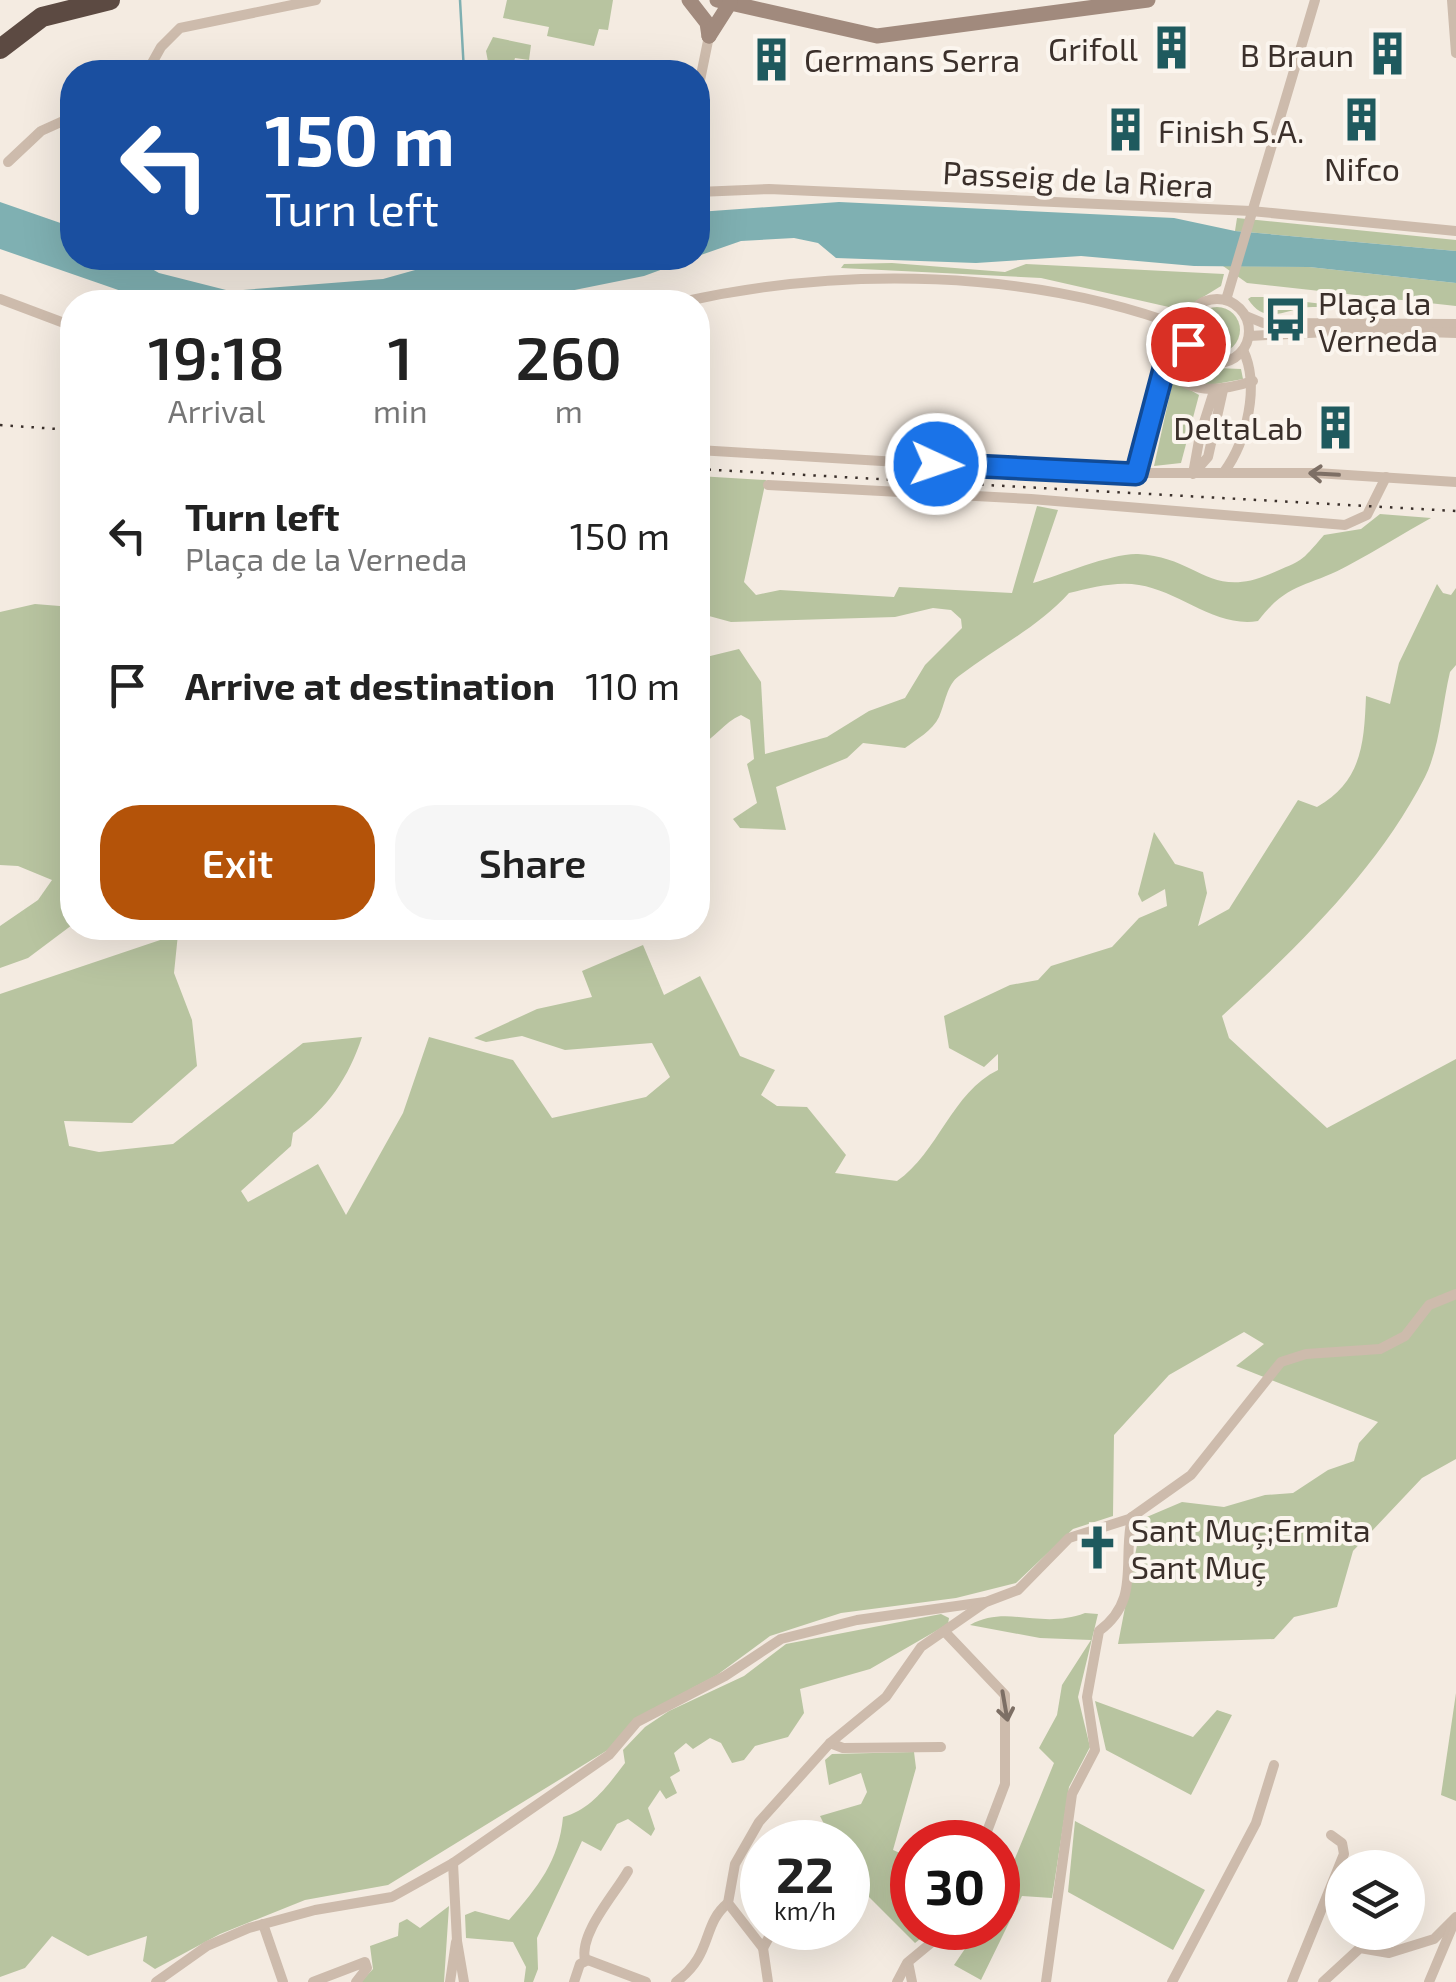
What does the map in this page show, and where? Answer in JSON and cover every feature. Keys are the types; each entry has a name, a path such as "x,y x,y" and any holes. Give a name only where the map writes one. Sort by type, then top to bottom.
{"highway":[{"path":"0,49 42,17 110,0"}],"main road":[{"path":"690,0 708,30"},
{"path":"708,30 723,1 877,36 1148,0"}],"street":[{"path":"153,60 160,47 180,28 316,0"},
{"path":"1226,300 1315,0"},
{"path":"1452,0 1456,53"},
{"path":"703,60 708,30"},
{"path":"8,162 41,131 60,122"},
{"name":"Passeig de la Riera","path":"710,191 769,189 1456,231"},
{"path":"710,296 746,288 840,279 974,283 1040,292 1187,322"},
{"path":"0,299 60,322"},
{"path":"1246,316 1249,336 1243,350 1230,360 1212,362 1190,347 1187,322 1204,301 1226,300 1263,324 1456,324"},
{"path":"1249,336 1366,330 1456,333"},
{"path":"1136,474 1169,360 1190,347"},
{"path":"1224,472 1240,434 1253,381 1243,350"},
{"path":"1169,360 1171,369 1193,386 1218,390 1253,381"},
{"path":"1193,474 1208,457 1218,390"},
{"path":"710,451 1136,474 1224,472 1456,482"},
{"path":"768,485 1031,500 1345,525 1367,515 1386,477"},
{"path":"156,1982 207,1946 263,1924 392,1897 452,1863 609,1755 637,1722 725,1676 781,1639 856,1620 990,1600 1018,1590 1077,1533 1132,1517 1200,1468 1253,1392 1281,1362 1306,1354 1380,1349 1404,1336 1430,1305 1456,1294"},
{"path":"1046,1982 1072,1794 1095,1750 1087,1705 1088,1683 1100,1631 1118,1616 1127,1592 1127,1540 1132,1517"},
{"path":"676,1982 700,1961 717,1913 728,1903 735,1864 759,1822 830,1743 886,1697 922,1647 990,1600"},
{"path":"946,1633 1005,1694 1005,1784 991,1820"},
{"path":"830,1743 844,1748 941,1747"},
{"path":"1172,1982 1256,1822 1274,1765"},
{"path":"1292,1982 1344,1854 1342,1843 1331,1835"},
{"path":"452,1863 456,1941 464,1982"},
{"path":"574,1982 596,1926 628,1871"},
{"path":"728,1903 740,1918"},
{"path":"1323,1982 1360,1948 1389,1953 1434,1940 1456,1918"},
{"path":"1429,1982 1456,1918"},
{"path":"263,1924 283,1982"},
{"path":"450,1982 456,1941"},
{"path":"763,1950 768,1982"},
{"path":"897,1982 908,1962 922,1950"},
{"path":"585,1960 626,1978 646,1982"},
{"path":"312,1982 365,1962 368,1968 356,1982"},
{"path":"908,1962 912,1982"}],"green space":[{"path":"507,0 613,0 608,30 599,29 594,46 547,36 549,27 503,18"},
{"path":"493,37 531,45 529,60 488,60 486,51"},
{"path":"1237,218 1456,240 1456,251 1235,231"},
{"path":"892,263 1005,272 1026,264 1224,274 1221,286 1182,310 1041,278 841,268 844,264"},
{"path":"1223,266 1309,267 1456,283 1456,306 1247,283"},
{"path":"1248,299 1357,308 1306,307 1271,314 1255,308"},
{"path":"1217,307 1233,314 1240,330 1233,346 1217,353 1201,346 1194,330 1201,314"},
{"path":"1191,358 1217,368 1241,369 1243,379 1205,386 1179,368 1180,362"},
{"path":"1173,380 1199,395 1181,463 1154,466"},
{"path":"710,477 766,480 744,582 756,595 780,590 894,597 899,587 1012,593 1037,506 1058,510 1033,583 1100,561 1138,554 1175,562 1217,580 1249,581 1300,560 1324,535 1361,529 1380,514 1431,518 1349,565 1279,598 1258,621 1227,619 1139,585 1113,584 1069,593 1030,627 955,680 936,722 905,748 863,743 847,758 776,787 786,830 740,828 733,819 757,803 747,764 754,759 750,720 741,715 710,739 710,656 739,649 761,682 765,754 827,737 869,711 905,698 925,665 962,628 961,619 951,610 933,608 895,617 731,622 710,616"},
{"path":"1437,584 1443,593 1451,595 1456,588 1456,665 1450,672 1425,777 1360,875 1307,934 1222,1016 1229,1038 1327,1128 1456,1059 1456,1459 1422,1478 1353,1551 1337,1607 1294,1617 1274,1639 1118,1644 1142,1519 1182,1502 1224,1507 1265,1495 1293,1493 1328,1470 1354,1461 1359,1443 1378,1422 1236,1366 1264,1344 1244,1332 1169,1375 1114,1435 1113,1516 1073,1529 1016,1583 956,1598 841,1613 770,1636 717,1675 634,1719 611,1748 388,1885 305,1900 220,1934 155,1969 143,1961 147,1936 88,1956 52,1936 25,1968 0,1977 0,994 160,940 177,940 174,973 192,1020 197,1066 132,1123 64,1121 69,1146 99,1152 173,1144 303,1043 362,1037 344,1078 327,1102 293,1133 291,1146 241,1191 248,1202 318,1164 346,1215 403,1113 429,1037 513,1060 552,1118 646,1097 670,1077 652,1043 565,1050 522,1036 486,1042 474,1038 537,1009 592,997 582,971 643,945 664,995 700,976 740,1056 775,1070 761,1095 777,1106 807,1107 846,1155 835,1173 897,1181 924,1155 969,1093 998,1070 998,1054 984,1067 949,1048 944,1016 1010,985 1038,980 1051,966 1112,947 1139,918 1167,906 1165,889 1142,902 1138,894 1154,832 1175,864 1203,872 1207,893 1198,926 1229,909 1298,800 1317,807 1332,797 1352,773 1364,730 1366,696 1390,704 1399,663"},
{"path":"35,604 60,606 60,934 28,958 0,968 0,926 38,900 52,880 18,866 0,865 0,612"},
{"path":"941,1614 949,1618 948,1624 870,1669 800,1689 804,1713 788,1737 755,1746 744,1760 732,1763 721,1743 710,1738 693,1749 686,1743 674,1753 680,1771 670,1777 677,1793 666,1799 660,1790 648,1808 655,1829 651,1836 628,1819 617,1824 601,1851 582,1841 537,1938 538,1969 533,1982 524,1982 526,1967 513,1942 466,1938 465,1915 475,1911 509,1920 538,1885 552,1860 563,1817 582,1809 605,1788 625,1763 623,1750 645,1727 669,1711 744,1676 786,1644"},
{"path":"1098,1614 1078,1697 1090,1747 1069,1787 1052,1898 1022,1896 1020,1900 1020,1846 1054,1763 1039,1748 1057,1715 1062,1685 1091,1640 1040,1638 970,1625 1011,1616 1069,1618"},
{"path":"1456,1693 1456,1801 1441,1795"},
{"path":"1095,1701 1193,1737 1217,1710 1232,1715 1191,1795 1106,1750"},
{"path":"914,1752 916,1768 901,1820 890,1820 890,1918 870,1898 870,1820 822,1820 820,1816 861,1804 867,1792 861,1773 829,1785 825,1760 832,1754"},
{"path":"1075,1821 1205,1890 1173,1950 1068,1892"},
{"path":"449,1906 444,1982 361,1982 373,1969 370,1946 398,1936 399,1923 407,1919 420,1928"},
{"path":"964,1950 996,1950 981,1980 954,1965"}],"water":[{"path":"0,202 60,223 60,270 0,249"},
{"path":"839,202 1174,218 1235,231 1456,251 1456,283 1309,267 1194,266 1081,256 976,263 836,258 818,243 794,238 741,241 710,252 710,211"},
{"path":"61,270 154,270 226,290 118,290"},
{"path":"415,270 660,270 575,290 243,290 383,279"}],"waterway":[{"path":"460,0 463,60"}],"railway":[{"path":"0,425 60,429"},
{"path":"710,470 1456,511"}],"place":[{"name":"Grifoll","path":"1171,48"},
{"name":"B Braun","path":"1387,54"},
{"name":"Germans Serra","path":"771,59"},
{"name":"Nifco","path":"1362,120"},
{"name":"Finish S.A.","path":"1125,130"},
{"name":"Plaça la Verneda","path":"1285,320"},
{"name":"DeltaLab","path":"1336,427"},
{"name":"Sant Muç;Ermita Sant Muç","path":"1098,1547"}],"route":[{"path":"936,464 1136,474 1164,368 1169,360 1190,347 1188,344"}]}
